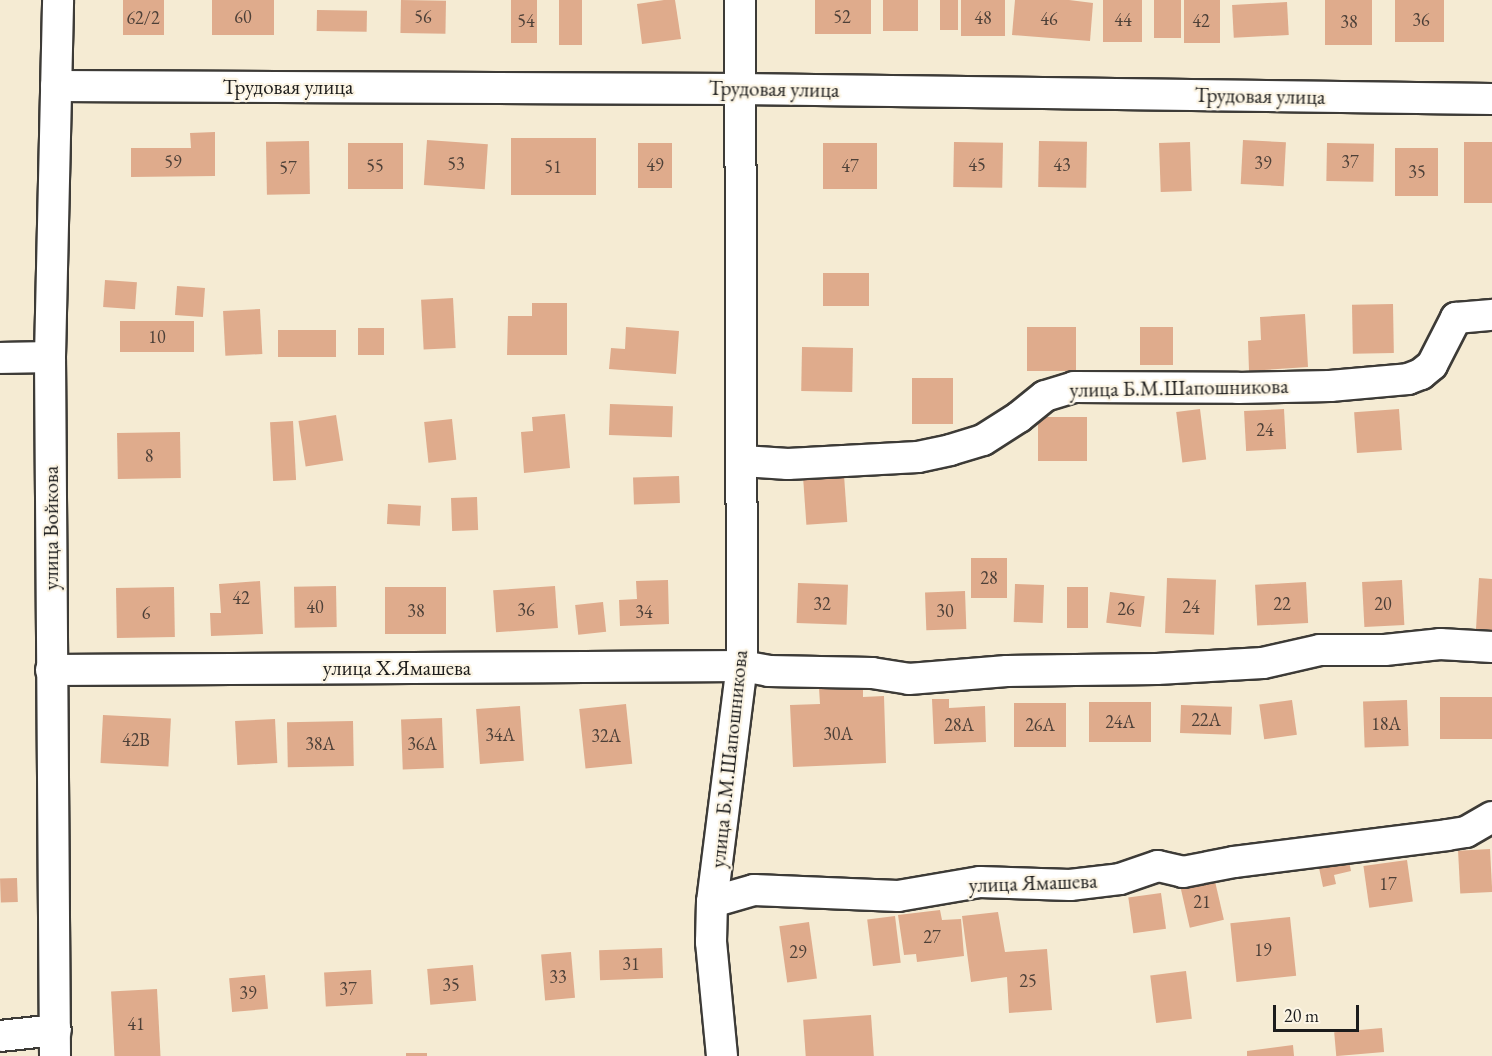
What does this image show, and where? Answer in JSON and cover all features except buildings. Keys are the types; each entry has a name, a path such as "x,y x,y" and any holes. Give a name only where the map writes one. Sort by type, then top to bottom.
{"street":[{"name":"улица Войкова","path":"55,1043 50,357 58,0"},
{"name":"улица Б.М.Шапошникова","path":"722,1056 711,942 712,902 742,666 740,0"},
{"name":"Трудовая улица","path":"56,86 739,89 1492,99"},
{"name":"улица Б.М.Шапошникова","path":"743,461 788,464 833,462 918,457 950,450 983,440 1019,417 1045,396 1074,387 1330,386 1408,379 1421,374 1432,365 1456,318 1492,315"},
{"path":"0,358 50,357"},
{"path":"742,666 769,671 872,673 909,679 1007,671 1156,669 1263,663 1320,650 1385,650 1440,644 1492,647"},
{"name":"улица Х.Ямашева","path":"51,670 742,666"},
{"name":"улица Ямашева","path":"712,902 754,890 898,896 980,882 1070,885 1119,879 1158,866 1184,872 1246,861 1466,832 1492,817"},
{"path":"0,1036 55,1043"}]}
